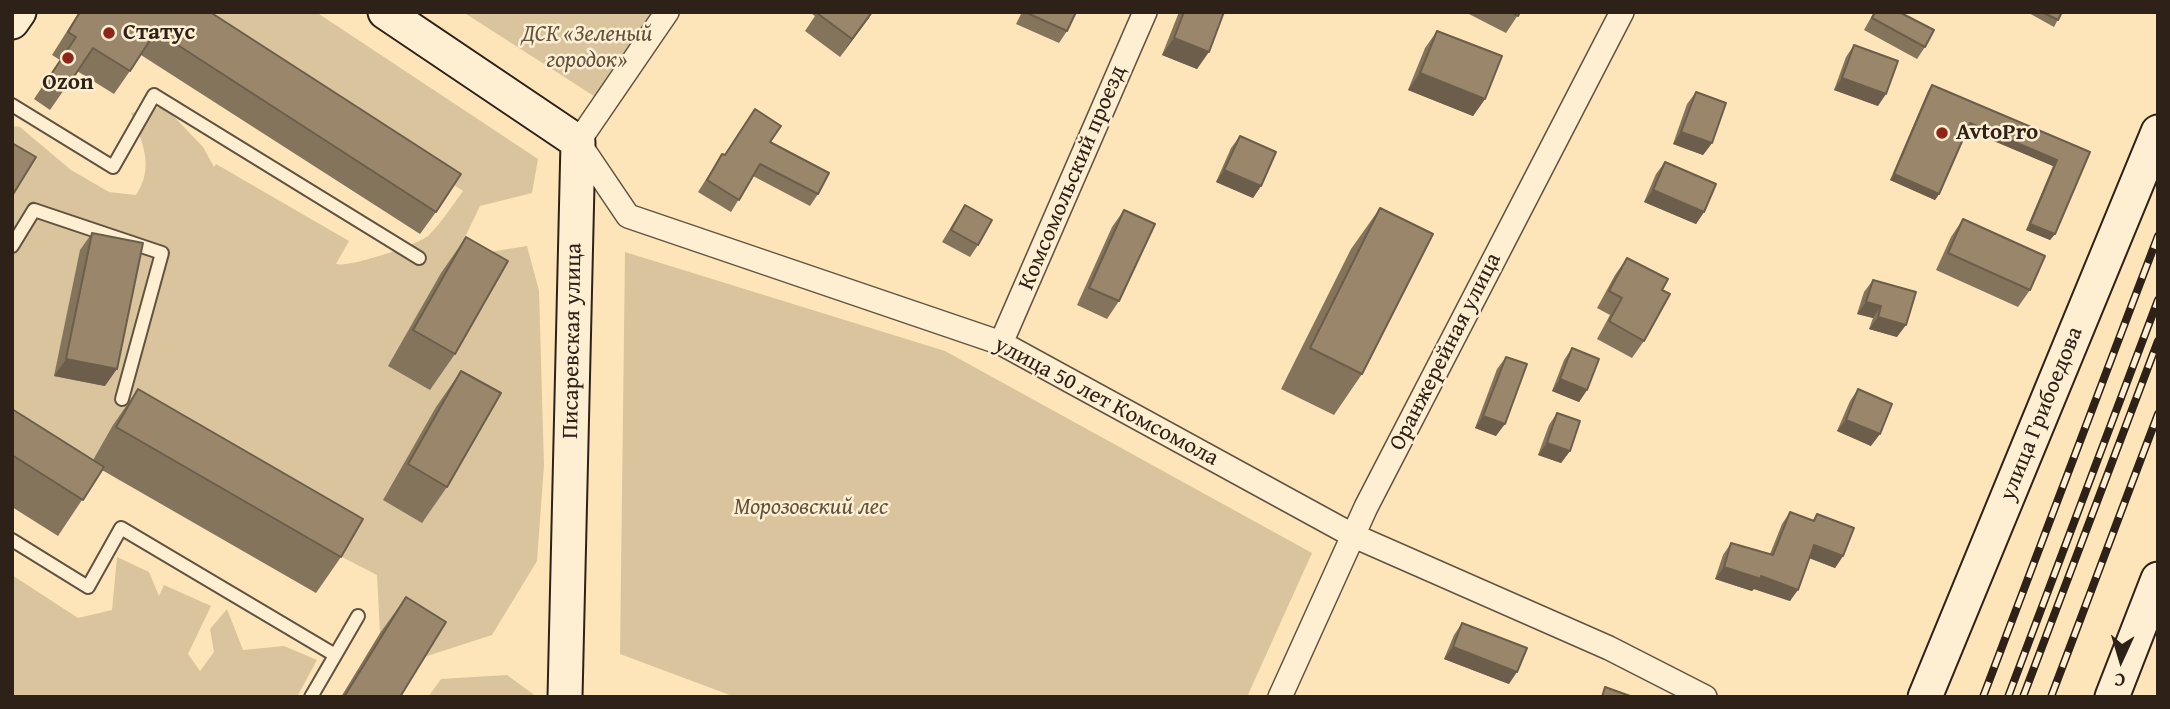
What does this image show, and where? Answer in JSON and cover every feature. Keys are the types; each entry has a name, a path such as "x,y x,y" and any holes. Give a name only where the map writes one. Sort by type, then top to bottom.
{"street":[{"path":"12,23 19,12"},
{"name":"улица 50 лет Комсомола","path":"385,12 578,142 628,216 1001,344 1352,535 1609,648 1705,697"},
{"path":"578,142 667,12"},
{"name":"Комсомольский проезд","path":"1001,344 1145,12"},
{"name":"Оранжерейная улица","path":"1280,697 1352,535 1622,12"},
{"name":"улица Грибоедова","path":"1925,697 2158,132"},
{"name":"Писаревская улица","path":"565,697 578,142"},
{"path":"2112,697 2155,596"}],"lane":[{"path":"12,106 113,167 154,95 419,258"},
{"path":"12,246 34,210 162,253 122,400"},
{"path":"12,540 88,587 121,528 335,655"},
{"path":"311,697 358,616"}],"green space":[{"path":"198,12 316,12 538,159 532,193 480,206 465,237 483,253 527,246 539,291 544,465 537,561 492,635 421,658 380,633 377,575 114,425 91,463 12,461 12,126 20,127 71,170 109,192 136,195 142,185 146,164 131,113 164,106 203,147 214,167 216,164 349,241 336,264 368,259 423,239 438,225 463,191 196,15"},
{"name":"ДСК «Зеленый городок»","path":"463,12 655,12 597,98"},
{"name":"Морозовский лес","path":"625,252 945,351 1312,553 1247,697 735,697 620,654"},
{"path":"117,557 149,572 159,596 164,585 211,606 188,654 200,671 214,652 210,629 227,609 243,650 284,646 317,660 297,697 12,697 12,575 78,618 112,610"},
{"path":"507,675 537,697 428,697 441,679"}],"building":[{"path":"80,12 210,12 461,174 436,212 156,31 130,71 93,48 67,87 50,76 76,37 68,32"},
{"path":"818,12 872,12 852,39"},
{"path":"1025,12 1076,12 1067,31"},
{"path":"1184,12 1224,12 1209,52 1174,38"},
{"path":"1875,12 1899,12 1934,30 1925,47 1872,18"},
{"path":"2042,12 2062,12 2058,20"},
{"path":"1437,31 1502,56 1485,99 1420,73"},
{"path":"1854,45 1898,61 1886,94 1842,78"},
{"path":"1932,85 2090,152 2055,234 2030,224 2057,160 1970,123 1939,194 1894,174"},
{"path":"1696,92 1726,103 1712,143 1681,132"},
{"path":"755,109 781,126 770,142 829,173 818,194 760,164 739,200 707,180 722,154 725,155"},
{"path":"1240,136 1276,152 1261,186 1224,170"},
{"path":"12,143 36,157 12,196"},
{"path":"1665,162 1716,184 1704,212 1653,190"},
{"path":"965,205 992,220 978,245 951,230"},
{"path":"1380,208 1433,234 1362,374 1310,348"},
{"path":"1124,210 1155,224 1119,301 1089,288"},
{"path":"1963,219 2045,256 2030,290 1948,253"},
{"path":"92,233 143,243 117,369 66,359"},
{"path":"466,237 508,261 455,354 413,330"},
{"path":"1627,258 1668,279 1662,290 1670,294 1644,341 1609,321 1622,298 1609,291"},
{"path":"1873,280 1916,292 1906,325 1878,317 1881,306 1866,302"},
{"path":"1572,348 1599,359 1587,390 1560,379"},
{"path":"1506,357 1527,364 1505,424 1483,416"},
{"path":"461,371 501,393 447,487 408,464"},
{"path":"138,389 363,519 341,557 116,427"},
{"path":"1858,389 1892,404 1880,434 1846,420"},
{"path":"12,409 104,467 83,500 12,455"},
{"path":"1557,413 1580,421 1570,451 1547,443"},
{"path":"1790,512 1814,521 1817,514 1854,528 1843,556 1814,545 1798,590 1761,576 1761,579 1724,567 1731,543 1773,555"},
{"path":"406,597 446,622 400,697 344,697"},
{"path":"1462,623 1527,648 1517,672 1453,647"},
{"path":"1605,687 1633,697 1602,697"}],"railway":[{"path":"1983,697 2158,236"},
{"path":"2008,697 2158,300"},
{"path":"2023,697 2158,341"},
{"path":"2051,697 2158,414"}],"place":[{"name":"Статус","path":"109,33"},
{"name":"Ozon","path":"68,58"},
{"name":"AvtoPro","path":"1942,133"}]}
